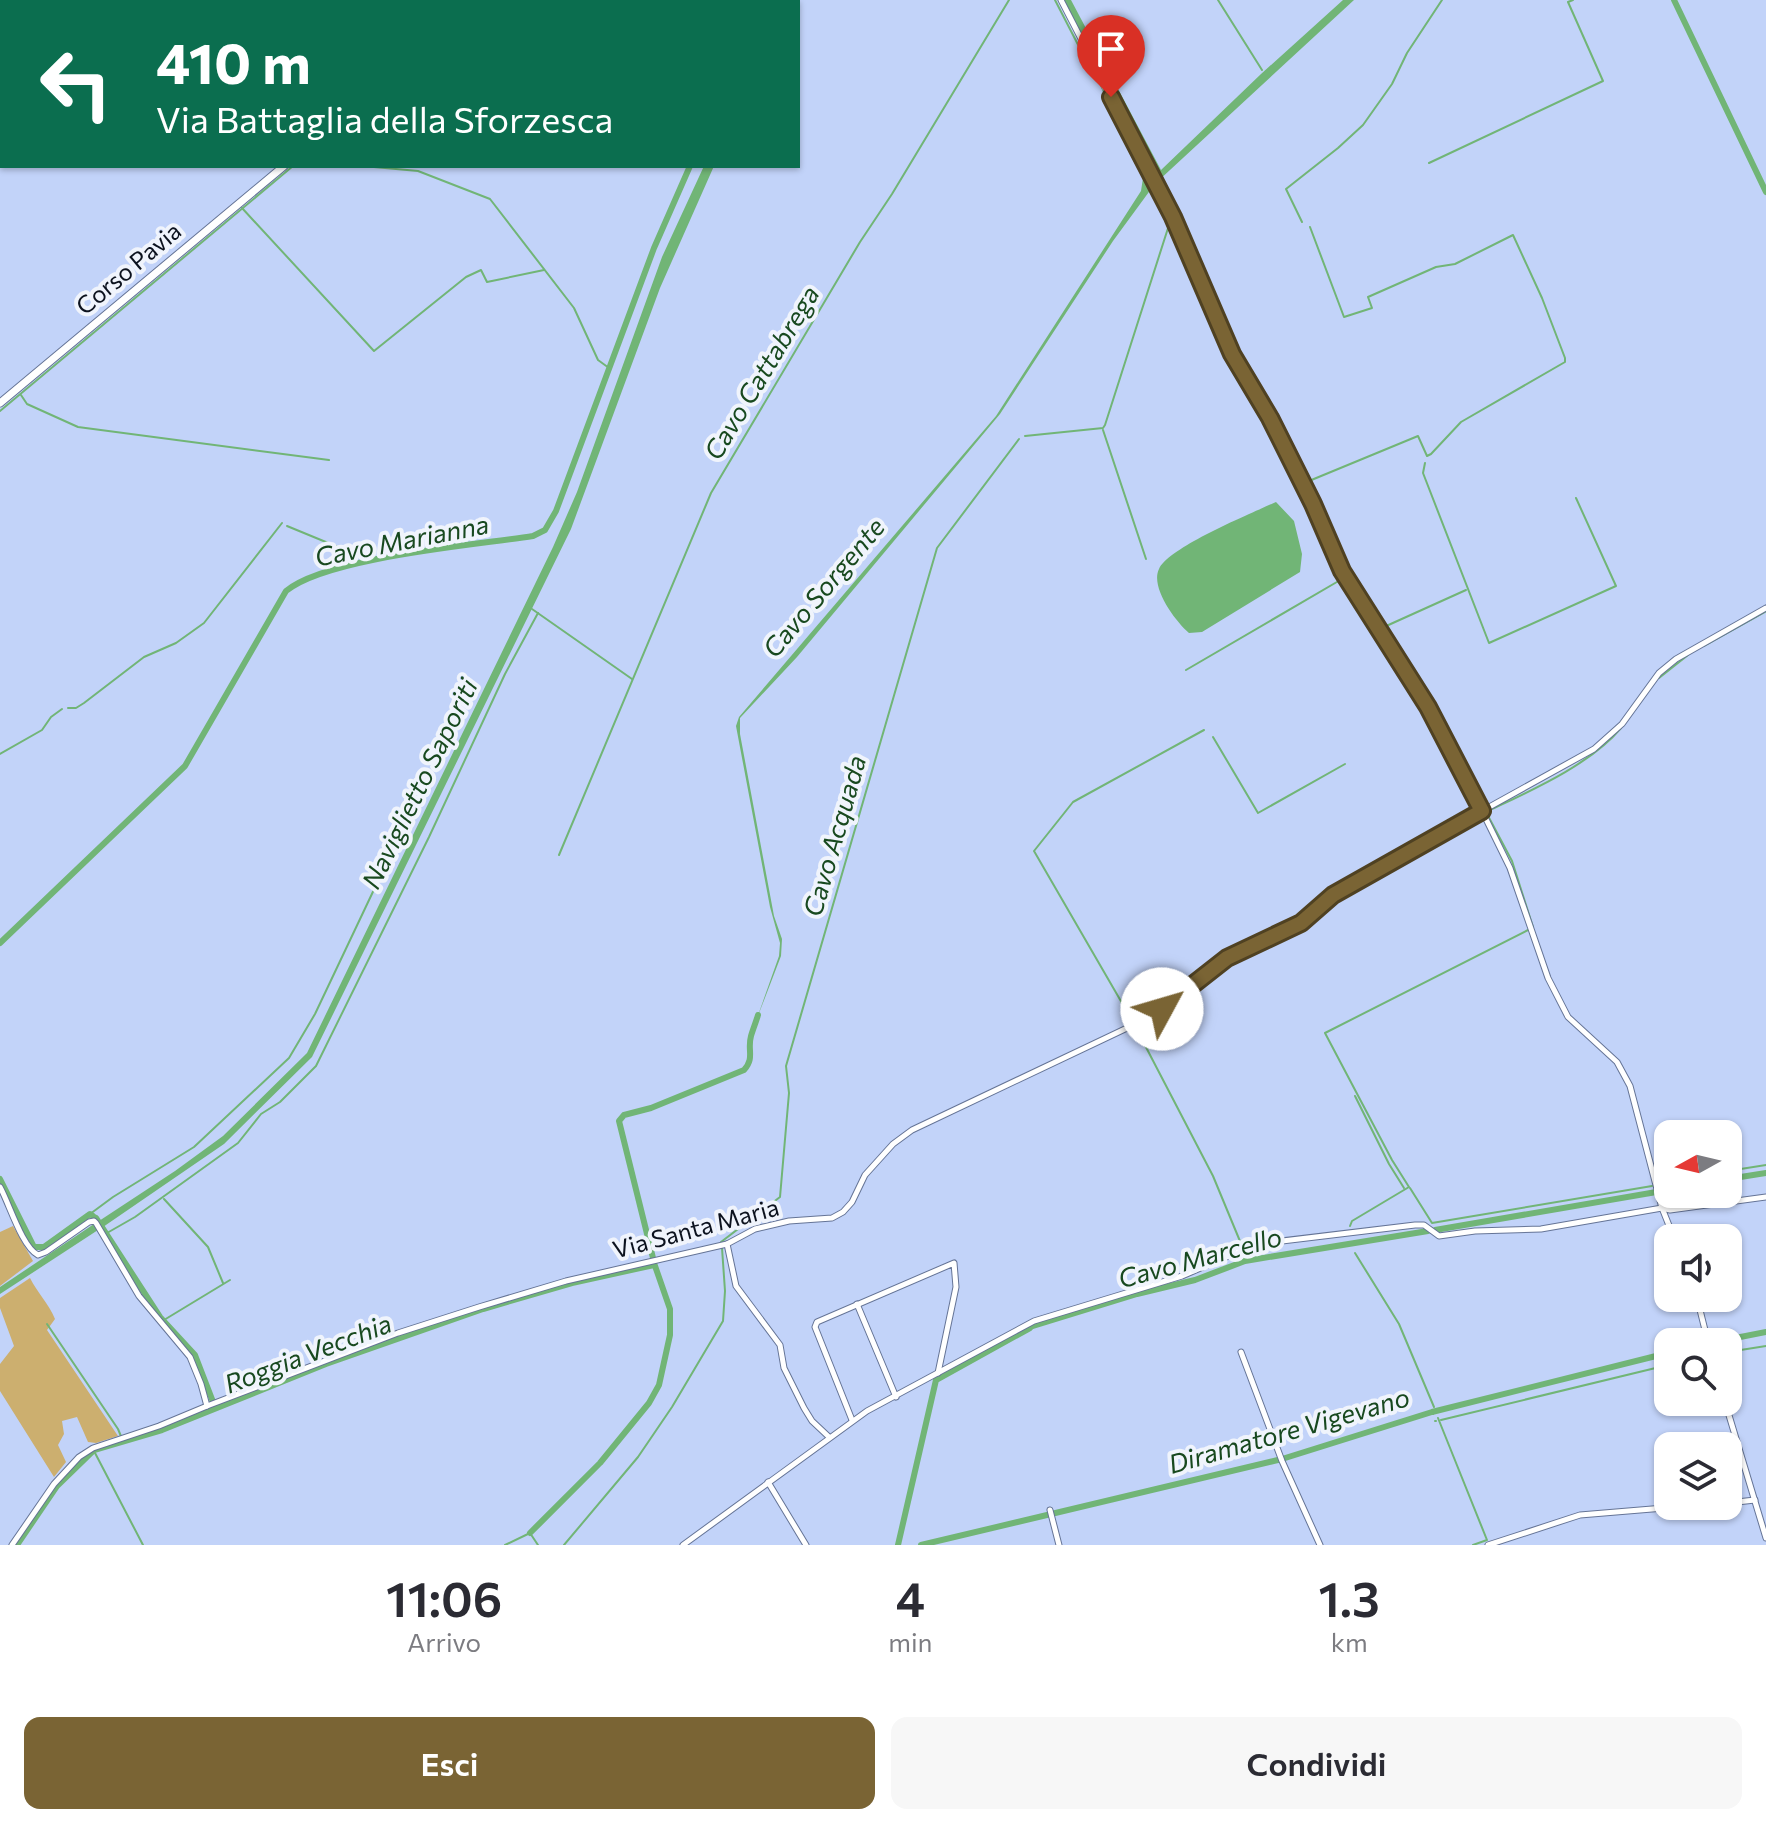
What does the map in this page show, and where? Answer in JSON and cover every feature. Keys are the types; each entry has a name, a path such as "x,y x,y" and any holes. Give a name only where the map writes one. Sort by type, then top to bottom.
{"main road":[{"name":"Corso Pavia","path":"0,403 282,168"}],"street":[{"path":"1061,0 1173,217 1232,354 1301,479 1342,571 1428,707 1482,811 1510,868 1548,978 1568,1017 1617,1062 1630,1086 1654,1177"},
{"name":"Via Santa Maria","path":"12,1545 54,1484 79,1457 93,1448 159,1426 398,1333 479,1307 566,1281 727,1244 755,1229 789,1221 838,1216 852,1202 865,1175 893,1144 912,1130 1146,1019 1227,958 1301,923 1342,889 1594,749 1622,724 1659,673 1676,659 1766,608"},
{"path":"0,1187 25,1242 31,1252 38,1255 96,1224 139,1296 190,1357 211,1404"},
{"path":"1742,1200 1766,1197"},
{"path":"683,1545 852,1420 938,1373 1046,1317 1182,1276 1247,1248 1265,1243 1415,1225 1424,1225 1439,1236 1475,1231 1541,1229 1662,1208 1685,1208"},
{"path":"1662,1208 1668,1224"},
{"path":"727,1244 736,1286 780,1345 784,1368 804,1408 812,1421 829,1437"},
{"path":"852,1420 815,1327 817,1322 954,1263 956,1287 938,1373"},
{"path":"857,1304 896,1397"},
{"path":"1241,1352 1281,1458 1320,1545"},
{"path":"1729,1416 1766,1538"},
{"path":"768,1482 806,1545"},
{"path":"1742,1501 1755,1500"},
{"path":"1488,1545 1580,1515 1654,1509"},
{"path":"1050,1510 1059,1545"}],"shaded area":[{"path":"1064,0 1071,0 1161,170 1343,0 1354,0 1157,182"},
{"path":"1096,77 1154,185 1113,241 1000,414 797,657 740,718 740,734 774,916 782,939 781,956 756,1021 779,956 780,943 770,907 736,726 739,717 996,416 1141,191 1143,178"},
{"path":"703,168 713,168 660,288 571,529 312,1057 224,1144 103,1227 99,1221 223,1136 307,1053 553,547 577,492 662,257"},
{"path":"1276,502 1294,521 1302,554 1300,572 1202,632 1189,633 1161,594 1157,576 1159,569 1166,560 1194,541"},
{"path":"94,1224 98,1230 0,1294 0,1287"},
{"path":"13,1226 33,1261 0,1286 0,1232"},
{"path":"30,1278 55,1319 47,1330 118,1436 96,1443 88,1442 77,1417 62,1421 64,1434 58,1445 66,1462 54,1477 0,1391 0,1364 14,1346 0,1308 0,1298"}],"waterway":[{"name":"Cavo Cattabrega","path":"559,855 711,493 1009,0"},
{"path":"1055,0 1090,68"},
{"path":"1218,0 1262,70"},
{"path":"1302,222 1286,189 1363,125 1392,84 1407,53 1442,0"},
{"path":"1429,163 1603,81 1568,2 1573,0"},
{"path":"1674,0 1766,192"},
{"path":"0,411 291,168"},
{"path":"385,168 418,171 490,199 574,308 598,360 609,368"},
{"name":"Cavo Marianna","path":"0,943 185,766 286,591 306,579 367,561 533,536 545,530 556,511 654,248 689,168"},
{"name":"Cavo Acquada","path":"1025,436 1103,428 1105,425 1169,225 1156,195"},
{"path":"242,208 374,351 466,277 481,270 487,282 544,270"},
{"path":"1310,227 1344,317 1372,308 1368,297 1436,267 1455,264 1513,235 1565,358 1565,362 1461,422 1427,456 1418,436 1309,481 1318,504"},
{"path":"21,395 27,404 78,427 329,460"},
{"path":"1103,430 1146,559"},
{"name":"Cavo Acquada","path":"721,1242 780,1197 789,1093 786,1066 937,548 1019,439"},
{"path":"1425,463 1423,473 1489,643 1616,586 1576,498"},
{"path":"68,708 76,708 144,657 176,643 204,623 282,523"},
{"path":"287,526 372,561"},
{"path":"1186,670 1342,579"},
{"path":"1353,581 1438,716 1483,806"},
{"path":"1384,627 1466,590"},
{"name":"Cavo Cattabrega","path":"532,609 632,679"},
{"path":"1704,646 1765,612"},
{"name":"Cavo Cattabrega","path":"107,1233 135,1217 238,1143 261,1114 280,1102 316,1066 505,674 538,613"},
{"path":"1659,678 1688,655"},
{"path":"0,754 42,730 51,717 62,709"},
{"path":"1533,927 1512,861 1486,812 1576,765 1621,728"},
{"path":"1133,1022 1034,851 1073,802 1204,730"},
{"path":"1213,737 1258,813 1345,764"},
{"name":"Naviglietto Saporiti","path":"90,1214 194,1147 289,1058 315,1014 379,879"},
{"path":"1350,1226 1352,1221 1409,1187 1325,1033 1528,930"},
{"name":"Cavo Sorgente","path":"653,1258 619,1121 624,1115 651,1108 744,1070 749,1062 750,1041 758,1015"},
{"path":"1136,1028 1213,1176 1242,1246"},
{"path":"1355,1096 1404,1188"},
{"path":"1742,1169 1766,1165"},
{"name":"Cavo Marcello","path":"1742,1177 1766,1173"},
{"path":"0,1179 34,1247 44,1247 90,1214 93,1216"},
{"path":"1410,1188 1432,1223 1652,1186"},
{"name":"Cavo Marcello","path":"1435,1230 1654,1192"},
{"path":"164,1199 208,1247 223,1283"},
{"path":"96,1218 160,1317 195,1355 215,1407"},
{"name":"Cavo Marcello","path":"1033,1326 1195,1280 1245,1261 1428,1231"},
{"name":"Cavo Acquada","path":"564,1545 638,1457 723,1321 725,1291 722,1248"},
{"path":"1355,1253 1399,1324 1434,1407"},
{"name":"Cavo Marcello","path":"1244,1254 1245,1261"},
{"name":"Cavo Sorgente","path":"530,1533 600,1463 649,1403 659,1385 670,1335 670,1309 654,1263"},
{"name":"Roggia Vecchia","path":"17,1545 57,1486 94,1450 162,1430 326,1364 483,1309 572,1283 654,1265"},
{"path":"164,1320 230,1280"},
{"path":"47,1324 123,1441"},
{"name":"Cavo Marcello","path":"898,1545 936,1380 1030,1328"},
{"name":"Diramatore Vigevano","path":"1742,1337 1766,1332"},
{"path":"1742,1350 1766,1346"},
{"name":"Diramatore Vigevano","path":"921,1545 1282,1459 1432,1412 1654,1356"},
{"path":"1441,1420 1654,1368"},
{"path":"1438,1418 1487,1540 1473,1545"},
{"path":"94,1451 143,1545"},
{"name":"Cavo Sorgente","path":"505,1545 530,1533 538,1545"}],"route":[{"path":"1111,97 1173,217 1232,354 1270,418 1342,571 1428,707 1482,811 1352,883 1301,923 1227,958 1162,1009"}]}
